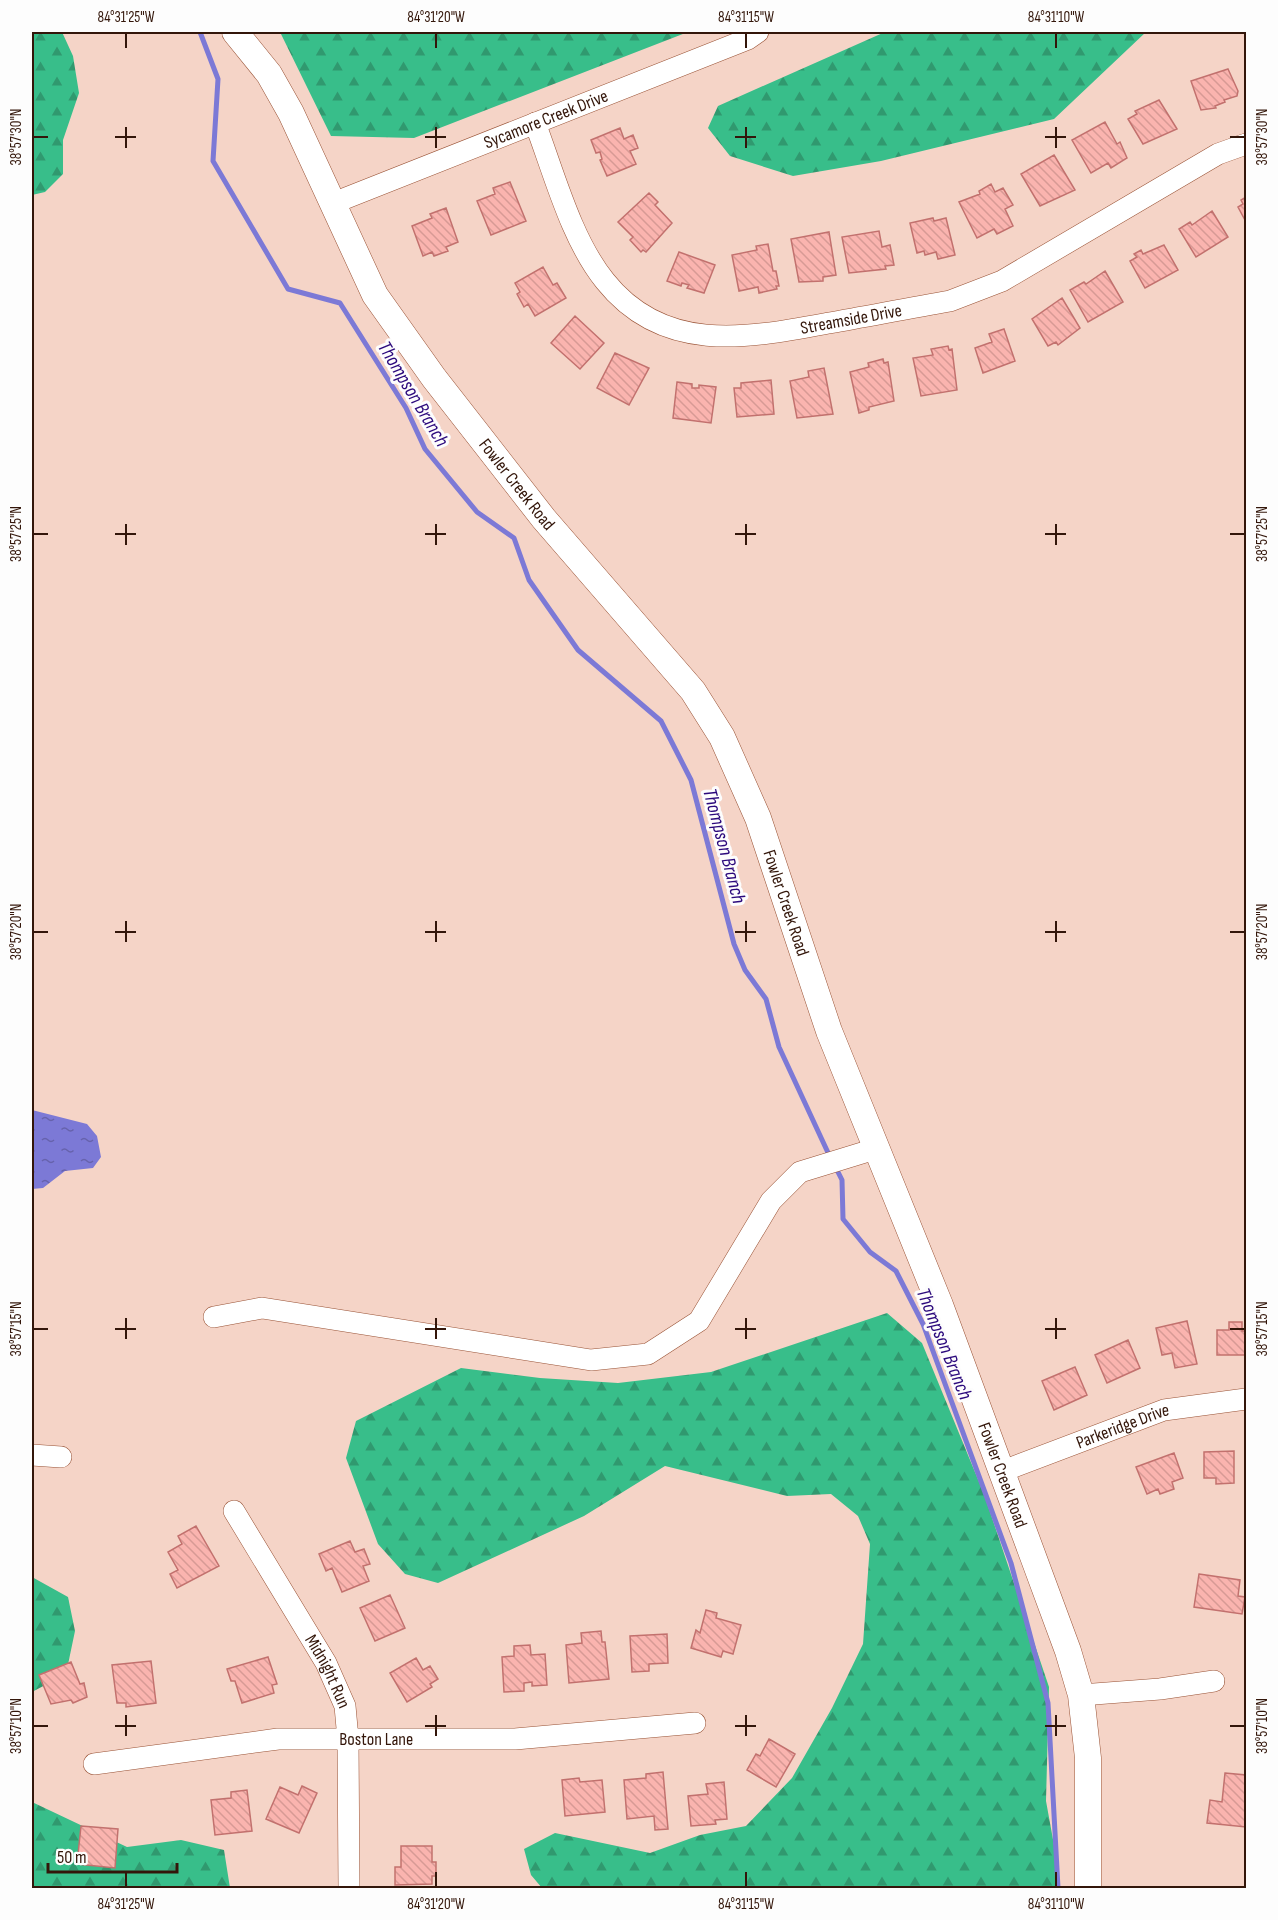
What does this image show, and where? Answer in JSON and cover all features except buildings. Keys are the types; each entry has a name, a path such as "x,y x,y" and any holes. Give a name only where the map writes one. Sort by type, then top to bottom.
{"main road":[{"name":"Fowler Creek Road","path":"235,32 269,74 291,113 375,296 434,378 566,546 693,691 722,737 758,818 829,1031 940,1305 1003,1471 1081,1695 1088,1758 1088,1888"}],"street":[{"name":"Sycamore Creek Drive","path":"331,204 748,39 758,32"},
{"name":"Streamside Drive","path":"535,123 579,237 605,281 632,307 668,327 697,335 726,338 801,328 950,301 978,292 1218,154 1246,144"},
{"path":"214,1317 262,1308 591,1360 648,1354 699,1322 771,1201 800,1172 875,1149"},
{"name":"Parkeridge Drive","path":"1003,1471 1164,1410 1246,1399"},
{"path":"32,1455 61,1457"},
{"name":"Midnight Run","path":"234,1511 339,1688 345,1706 348,1739 349,1888"},
{"path":"1081,1695 1160,1689 1214,1681"},
{"name":"Boston Lane","path":"94,1764 278,1739 515,1739 695,1723"}],"green space":[{"path":"32,32 62,32 73,56 79,93 63,140 63,174 45,192 32,195"},
{"path":"280,32 688,32 414,138 331,136"},
{"path":"885,32 1146,32 1054,119 881,161 793,176 730,156 708,128 718,106"},
{"path":"887,1313 922,1343 984,1494 1049,1687 1046,1801 1058,1867 1059,1888 542,1888 531,1875 524,1849 555,1833 650,1853 700,1835 746,1826 792,1778 832,1708 863,1644 870,1544 858,1516 831,1494 787,1496 665,1466 584,1516 438,1583 405,1574 378,1544 346,1458 356,1421 461,1368 540,1378 618,1383 711,1372"},
{"path":"32,1577 68,1597 75,1631 66,1674 32,1692"},
{"path":"32,1802 127,1847 181,1840 224,1850 230,1888 32,1888"}],"water":[{"path":"32,1110 87,1124 97,1136 101,1157 93,1168 65,1171 43,1188 32,1189"}],"waterway":[{"name":"Thompson Branch","path":"200,32 218,79 213,161 288,289 340,303 406,408 425,449 477,512 514,538 529,580 578,650 661,721 691,780 734,944 745,970 766,999 779,1047 830,1157"},
{"name":"Thompson Branch","path":"836,1168 842,1180 843,1219 870,1252 896,1271 923,1324 1011,1563 1048,1703 1058,1888"}]}
